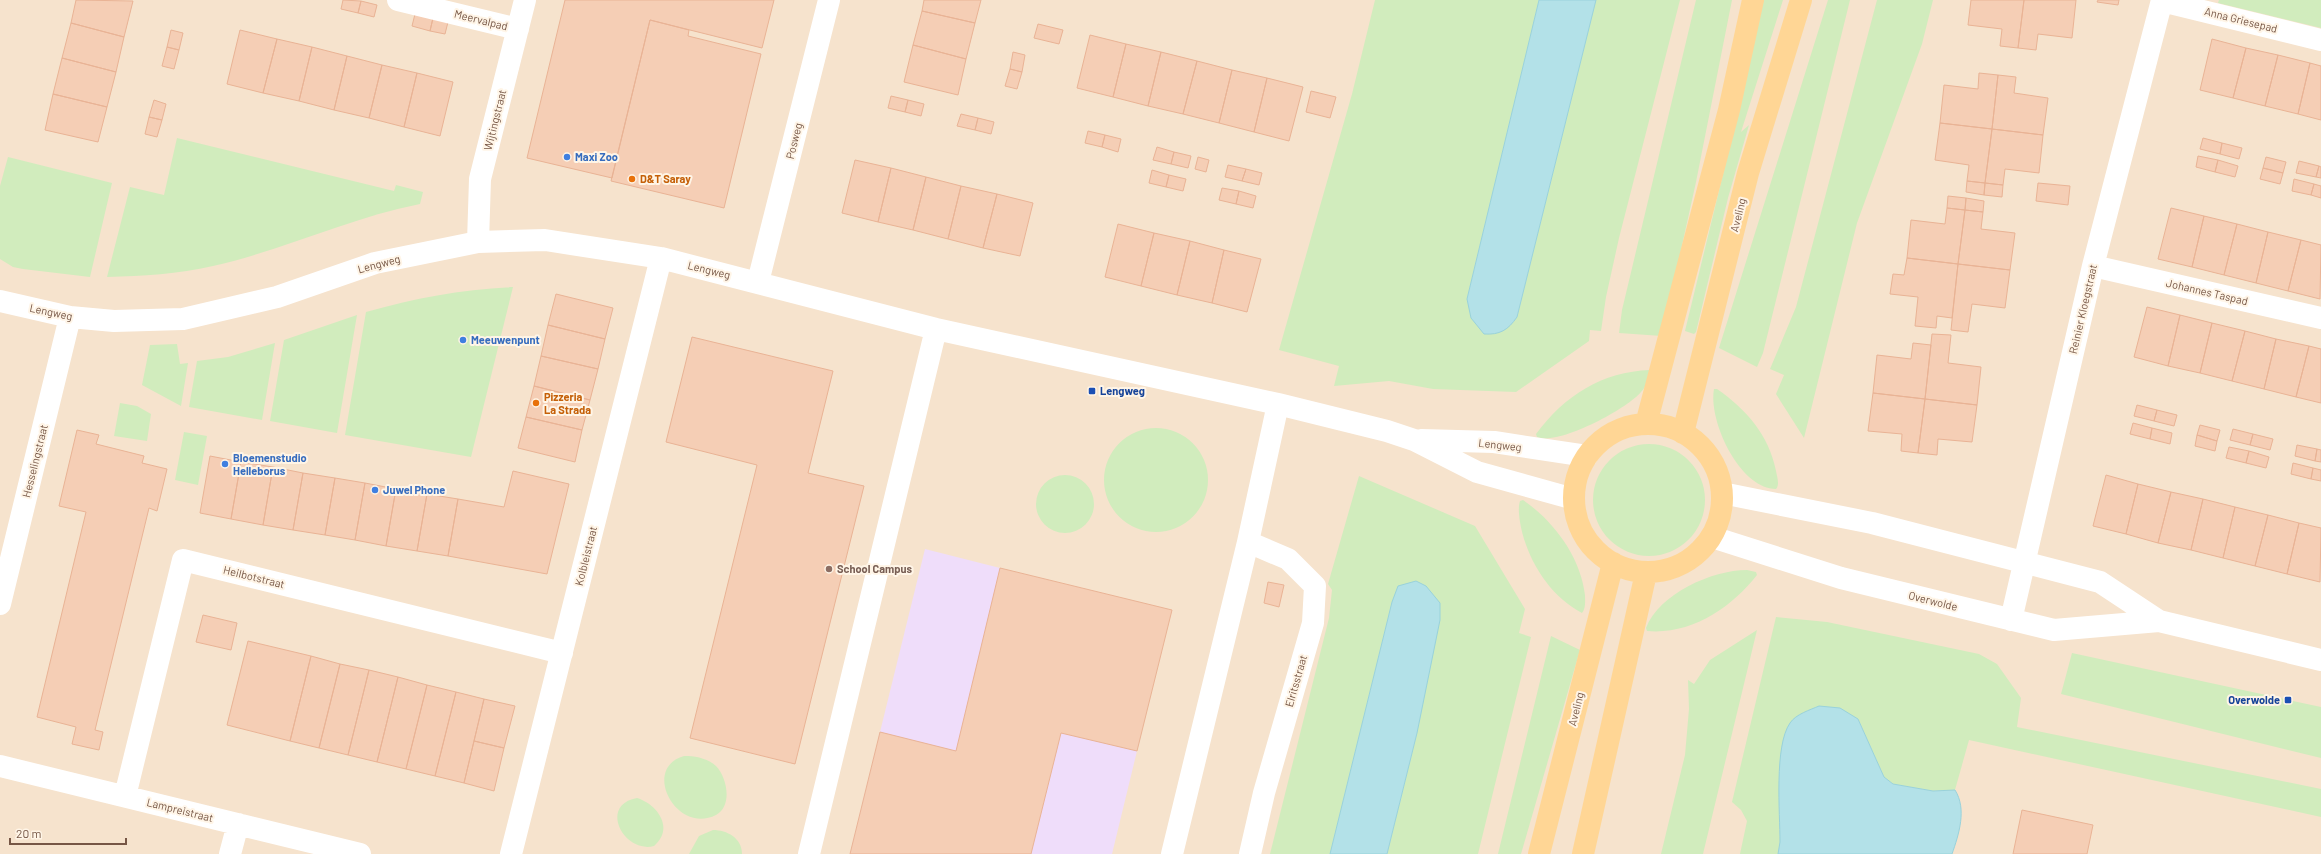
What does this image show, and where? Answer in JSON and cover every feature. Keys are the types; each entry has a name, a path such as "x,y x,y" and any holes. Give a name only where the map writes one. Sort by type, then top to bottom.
{"main road":[{"path":"1646,424 1729,110 1753,0"},
{"name":"Aveling","path":"1683,433 1748,173 1801,0"},
{"path":"1646,424 1665,426 1683,433 1703,448 1717,469 1722,493 1720,516 1712,536 1699,552 1684,564 1665,571 1646,573 1629,570 1613,564 1597,552 1585,536 1577,518 1574,499 1577,477 1587,456 1603,440 1623,428 1646,424"},
{"name":"Aveling","path":"1539,854 1613,564"},
{"path":"1583,854 1646,573"}],"street":[{"name":"Meervalpad","path":"398,0 518,29"},
{"name":"Wijtingstraat","path":"478,242 480,179 525,0"},
{"name":"Posweg","path":"758,282 829,0"},
{"name":"Anna Griesepad","path":"2162,0 2321,40"},
{"name":"Reinier Kloegstraat","path":"2011,620 2093,266 2162,0"},
{"name":"Lengweg","path":"0,301 70,317 114,321 183,319 277,297 375,263 478,242 545,240 660,258 936,329 1278,404 1387,431 1414,440 1477,472 1574,499"},
{"name":"Kolbleistraat","path":"511,854 660,258"},
{"name":"Johannes Taspad","path":"2093,266 2321,318"},
{"name":"Hesselingstraat","path":"0,604 70,317"},
{"path":"809,854 936,329"},
{"path":"1172,854 1248,542 1278,404"},
{"name":"Lengweg","path":"1414,440 1494,442 1587,456"},
{"name":"Overwolde","path":"1722,493 1872,523 2100,582 2159,621"},
{"name":"Overwolde","path":"1712,536 1841,578 2054,630 2159,621 2321,660"},
{"name":"Elritsstraat","path":"1248,542 1288,559 1315,586 1313,623 1264,793 1250,854"},
{"name":"Heilbotstraat","path":"125,796 183,560 562,653"},
{"name":"Lampreistraat","path":"0,766 360,854"},
{"path":"230,854 238,824"}],"shaded area":[{"path":"0,0 2321,0 2321,854 0,854"},
{"path":"925,549 1000,568 1137,751 1112,854 850,854"}],"green space":[{"path":"1375,0 1539,0 1467,299 1517,317 1596,0 1680,0 1619,238 1606,297 1601,331 1590,330 1589,341 1516,392 1433,389 1389,381 1334,386 1339,366 1279,350 1352,94"},
{"path":"1696,0 1732,0 1696,182 1662,336 1619,333 1622,310"},
{"path":"1760,0 1783,0 1741,132 1749,125 1728,198 1696,332 1694,334 1685,331 1739,108"},
{"path":"1828,0 1850,0 1763,353 1757,367 1719,348"},
{"path":"1877,0 1933,0 1922,44 1857,223 1804,438 1776,394 1784,375 1770,369 1796,307"},
{"path":"2219,0 2321,0 2321,28 2218,3"},
{"path":"177,138 394,191 396,185 423,192 420,204 368,217 265,252 213,266 174,273 107,277 130,187 164,195"},
{"path":"8,157 112,183 90,277 13,267 0,259 0,186"},
{"path":"513,287 471,457 345,435 366,312 402,302 439,295"},
{"path":"357,315 337,433 270,421 284,340"},
{"path":"275,343 262,420 189,407 197,361 228,357"},
{"path":"177,344 180,364 188,363 181,406 142,385 150,345"},
{"path":"1650,370 1643,390 1622,407 1607,416 1592,424 1560,436 1547,438 1537,437 1536,434 1559,408 1586,388 1616,375"},
{"path":"1714,389 1717,389 1728,397 1747,414 1762,435 1773,458 1778,480 1776,489 1763,486 1750,478 1739,466 1729,451 1721,435 1716,418 1713,402"},
{"path":"120,403 137,406 151,414 147,441 114,436"},
{"path":"1156,428 1176,432 1193,443 1204,460 1208,480 1204,500 1193,517 1176,528 1156,532 1136,528 1119,517 1108,500 1104,480 1108,460 1119,443 1136,432"},
{"path":"184,432 207,436 198,485 175,480"},
{"path":"1649,444 1671,448 1689,460 1701,478 1705,500 1701,522 1689,540 1671,552 1649,556 1627,552 1609,540 1597,522 1593,500 1597,478 1609,460 1627,448"},
{"path":"1059,475 1071,475 1086,483 1094,498 1094,510 1086,525 1071,533 1059,533 1044,525 1036,510 1036,498 1044,483"},
{"path":"1359,476 1475,526 1525,609 1519,633 1531,637 1478,854 1387,854 1417,733 1392,602 1330,854 1270,854 1329,618 1332,590 1328,584"},
{"path":"1523,500 1545,518 1572,554 1578,568 1585,595 1585,607 1582,613 1559,597 1541,575 1534,562 1523,536 1520,522 1519,506 1520,501"},
{"path":"1747,570 1756,572 1757,575 1735,598 1709,617 1679,629 1647,631 1646,628 1662,605 1688,586 1718,574"},
{"path":"1776,617 1827,622 1979,654 1997,664 2021,698 2017,727 2321,789 2321,817 1969,740 1955,790 1933,791 1893,784 1884,777 1858,719 1779,796 1780,842 1778,854 1740,854 1747,821 1741,810 1732,802"},
{"path":"1757,630 1703,854 1661,854 1685,755 1689,709 1688,680 1694,684 1710,660"},
{"path":"1551,636 1580,650 1521,854 1498,854"},
{"path":"2072,653 2321,707 2321,758 2061,694"},
{"path":"684,756 705,759 716,766 720,771 725,784 726,798 725,805 716,815 701,819 688,816 677,808 669,798 665,785 665,773 671,763"},
{"path":"637,798 644,801 657,811 661,818 663,832 660,839 654,846 643,847 633,843 625,836 620,828 617,818 619,810 625,802"},
{"path":"713,830 728,833 737,839 742,854 689,854 699,836"}],"water":[{"path":"1539,0 1596,0 1517,317 1503,331 1495,334 1484,334 1471,318 1467,299"},
{"path":"1416,581 1426,586 1440,603 1440,620 1417,733 1387,854 1330,854 1392,602 1398,586"},
{"path":"1819,706 1840,708 1858,719 1884,777 1893,784 1933,791 1955,790 1961,805 1961,822 1952,854 1778,854 1780,842 1779,780 1782,747 1785,734 1790,723 1796,717"}],"building":[{"path":"76,0 133,1 124,37 71,23"},
{"path":"343,0 361,1 358,13 341,9"},
{"path":"565,0 774,0 762,48 650,20 612,178 527,158"},
{"path":"924,0 981,0 975,23 922,11"},
{"path":"1971,0 2024,0 2018,48 2000,46 2002,29 1968,25"},
{"path":"2024,0 2076,0 2072,38 2038,34 2036,50 2018,48"},
{"path":"2098,0 2119,0 2118,5 2097,2"},
{"path":"361,1 377,5 374,17 358,13"},
{"path":"922,11 975,23 966,59 913,45"},
{"path":"415,14 433,18 430,31 412,26"},
{"path":"433,18 448,22 445,34 430,31"},
{"path":"650,20 689,30 688,36 761,54 724,208 611,181"},
{"path":"71,23 124,37 116,72 62,58"},
{"path":"1038,24 1063,30 1059,44 1034,38"},
{"path":"171,30 183,33 179,50 167,47"},
{"path":"240,30 277,39 263,93 227,84"},
{"path":"1090,35 1126,44 1113,97 1077,88"},
{"path":"277,39 312,47 299,101 263,93"},
{"path":"2212,39 2246,48 2233,98 2200,90"},
{"path":"1126,44 1161,52 1148,106 1113,97"},
{"path":"913,45 966,59 958,95 904,82"},
{"path":"167,47 179,50 174,69 162,66"},
{"path":"312,47 347,56 334,110 299,101"},
{"path":"2246,48 2278,55 2265,106 2233,98"},
{"path":"1013,52 1025,55 1022,72 1010,69"},
{"path":"1161,52 1197,61 1183,114 1148,106"},
{"path":"2278,55 2310,63 2298,114 2265,106"},
{"path":"347,56 382,65 369,118 334,110"},
{"path":"62,58 116,72 107,107 53,94"},
{"path":"1197,61 1232,70 1219,123 1183,114"},
{"path":"2310,63 2321,66 2321,120 2298,114"},
{"path":"382,65 417,73 404,127 369,118"},
{"path":"1010,69 1022,72 1017,89 1005,86"},
{"path":"1232,70 1267,78 1254,132 1219,123"},
{"path":"417,73 453,82 440,136 404,127"},
{"path":"1979,73 1998,75 1992,129 1940,123 1944,85 1978,89"},
{"path":"1998,75 2016,77 2014,93 2048,98 2043,135 1992,129"},
{"path":"1267,78 1303,87 1289,141 1254,132"},
{"path":"1311,91 1336,97 1330,118 1306,112"},
{"path":"53,94 107,107 98,142 45,130"},
{"path":"891,96 908,100 905,112 888,108"},
{"path":"154,100 166,104 162,120 149,117"},
{"path":"908,100 924,104 921,116 905,112"},
{"path":"961,114 978,118 975,130 957,126"},
{"path":"149,117 162,120 157,137 145,134"},
{"path":"978,118 994,122 991,134 975,130"},
{"path":"1940,123 1992,129 1985,183 1967,181 1969,165 1935,160"},
{"path":"1992,129 2043,135 2039,173 2005,169 2003,185 1985,183"},
{"path":"1088,131 1105,135 1102,147 1085,143"},
{"path":"1105,135 1121,139 1118,152 1102,147"},
{"path":"2203,138 2222,143 2220,154 2200,149"},
{"path":"2222,143 2242,148 2239,159 2220,154"},
{"path":"1157,147 1174,152 1171,164 1153,160"},
{"path":"1174,152 1191,156 1188,168 1171,164"},
{"path":"2198,156 2218,160 2215,172 2196,167"},
{"path":"1198,157 1209,160 1206,172 1195,169"},
{"path":"2266,157 2286,162 2283,173 2263,168"},
{"path":"855,160 891,168 878,222 842,213"},
{"path":"2218,160 2238,166 2235,177 2215,172"},
{"path":"2299,161 2319,166 2316,177 2296,173"},
{"path":"1228,165 1246,169 1242,181 1225,177"},
{"path":"2319,166 2321,167 2321,178 2316,177"},
{"path":"891,168 926,177 913,230 878,222"},
{"path":"2263,168 2283,173 2280,184 2260,179"},
{"path":"1246,169 1262,173 1259,185 1242,181"},
{"path":"1152,170 1169,175 1166,187 1149,183"},
{"path":"1169,175 1186,179 1183,191 1166,187"},
{"path":"926,177 961,186 948,239 913,230"},
{"path":"2294,179 2314,184 2311,195 2292,191"},
{"path":"1967,181 1985,183 1984,195 1966,192"},
{"path":"1985,183 2003,185 2002,197 1984,195"},
{"path":"2038,183 2070,186 2068,205 2036,201"},
{"path":"2314,184 2321,186 2321,198 2311,195"},
{"path":"961,186 997,194 983,248 948,239"},
{"path":"1222,188 1239,191 1236,204 1219,200"},
{"path":"1239,191 1256,196 1253,208 1236,204"},
{"path":"997,194 1033,203 1020,256 983,248"},
{"path":"1948,196 1966,198 1965,210 1947,208"},
{"path":"1966,198 1984,201 1983,212 1965,210"},
{"path":"1947,208 1965,210 1958,264 1907,258 1911,220 1945,224"},
{"path":"2171,208 2204,216 2192,267 2158,259"},
{"path":"1965,210 1983,212 1981,229 2015,233 2010,270 1958,264"},
{"path":"2204,216 2237,224 2224,275 2192,267"},
{"path":"1118,224 1154,233 1141,286 1105,277"},
{"path":"2237,224 2268,232 2256,283 2224,275"},
{"path":"2268,232 2301,240 2288,291 2256,283"},
{"path":"1154,233 1190,241 1177,295 1141,286"},
{"path":"2301,240 2321,245 2320,299 2288,291"},
{"path":"1190,241 1224,250 1212,303 1177,295"},
{"path":"1224,250 1261,259 1247,312 1212,303"},
{"path":"1907,258 1958,264 1952,318 1937,316 1936,328 1915,326 1918,297 1890,294 1893,274 1904,275"},
{"path":"1958,264 2010,270 2005,308 1972,304 1968,332 1951,330"},
{"path":"556,294 613,308 605,339 548,325"},
{"path":"2147,307 2180,315 2168,366 2134,357"},
{"path":"2180,315 2212,323 2200,373 2168,366"},
{"path":"2212,323 2245,331 2232,381 2200,373"},
{"path":"548,325 605,339 598,369 541,356"},
{"path":"2245,331 2276,339 2264,389 2232,381"},
{"path":"1932,334 1951,335 1948,363 1981,367 1977,405 1925,399"},
{"path":"692,337 833,371 808,473 864,486 795,764 690,738 757,465 666,442"},
{"path":"2276,339 2309,346 2296,397 2264,389"},
{"path":"1913,343 1931,345 1925,399 1873,393 1877,355 1911,359"},
{"path":"2309,346 2321,349 2321,403 2296,397"},
{"path":"541,356 598,369 590,400 534,386"},
{"path":"534,386 590,400 582,430 526,417"},
{"path":"1873,393 1925,399 1918,453 1901,451 1902,434 1868,431"},
{"path":"1925,399 1977,405 1972,442 1938,439 1937,455 1918,453"},
{"path":"2137,405 2157,410 2154,421 2134,416"},
{"path":"2157,410 2177,415 2174,426 2154,421"},
{"path":"526,417 582,430 575,462 518,448"},
{"path":"2133,423 2152,428 2150,439 2130,434"},
{"path":"2200,425 2220,430 2217,441 2197,435"},
{"path":"2152,428 2172,433 2170,444 2150,439"},
{"path":"2233,429 2253,434 2250,445 2230,440"},
{"path":"77,430 99,435 96,444 144,456 142,463 167,469 157,511 149,508 95,730 103,732 99,750 72,744 76,727 37,717 86,512 59,506"},
{"path":"2253,434 2273,439 2270,450 2250,445"},
{"path":"2197,435 2217,441 2215,451 2195,446"},
{"path":"2297,445 2317,449 2315,461 2295,456"},
{"path":"2229,447 2249,451 2246,463 2226,458"},
{"path":"2317,449 2321,450 2321,462 2315,461"},
{"path":"2249,451 2269,457 2266,468 2246,463"},
{"path":"210,456 241,462 231,519 200,513"},
{"path":"241,462 273,467 263,525 231,519"},
{"path":"2293,463 2313,468 2311,479 2291,474"},
{"path":"273,467 303,473 293,530 263,525"},
{"path":"2313,468 2321,470 2321,481 2311,479"},
{"path":"513,471 569,484 547,574 448,556 458,499 504,507"},
{"path":"303,473 335,478 325,535 293,530"},
{"path":"2106,475 2138,484 2126,534 2093,526"},
{"path":"335,478 365,483 355,540 325,535"},
{"path":"365,483 396,489 386,546 355,540"},
{"path":"2138,484 2171,492 2158,543 2126,534"},
{"path":"396,489 427,494 417,551 386,546"},
{"path":"2171,492 2203,499 2191,550 2158,543"},
{"path":"427,494 458,499 448,556 417,551"},
{"path":"2203,499 2235,507 2223,558 2191,550"},
{"path":"2235,507 2268,515 2255,566 2223,558"},
{"path":"2268,515 2299,523 2287,574 2255,566"},
{"path":"2299,523 2321,528 2320,582 2287,574"},
{"path":"1000,568 1172,610 1137,751 1061,733 1031,854 850,854 880,732 956,751"},
{"path":"1268,582 1284,585 1279,607 1264,603"},
{"path":"203,615 237,623 231,650 196,642"},
{"path":"248,641 311,656 290,741 227,725"},
{"path":"311,656 340,664 319,748 290,741"},
{"path":"340,664 369,670 348,755 319,748"},
{"path":"369,670 398,677 377,762 348,755"},
{"path":"398,677 427,685 406,769 377,762"},
{"path":"427,685 456,692 435,776 406,769"},
{"path":"456,692 484,699 464,783 435,776"},
{"path":"484,699 515,706 504,748 474,741"},
{"path":"474,741 504,748 494,791 464,783"},
{"path":"2022,810 2093,825 2087,854 2013,854"}],"place":[{"name":"Maxi Zoo","path":"567,157"},
{"name":"D&T Saray","path":"632,179"},
{"name":"Meeuwenpunt","path":"463,340"},
{"name":"Lengweg","path":"1092,391"},
{"name":"Pizzeria La Strada","path":"536,403"},
{"name":"Bloemenstudio Helleborus","path":"225,464"},
{"name":"Juwel Phone","path":"375,490"},
{"name":"School Campus","path":"829,569"},
{"name":"Overwolde","path":"2288,700"}]}
